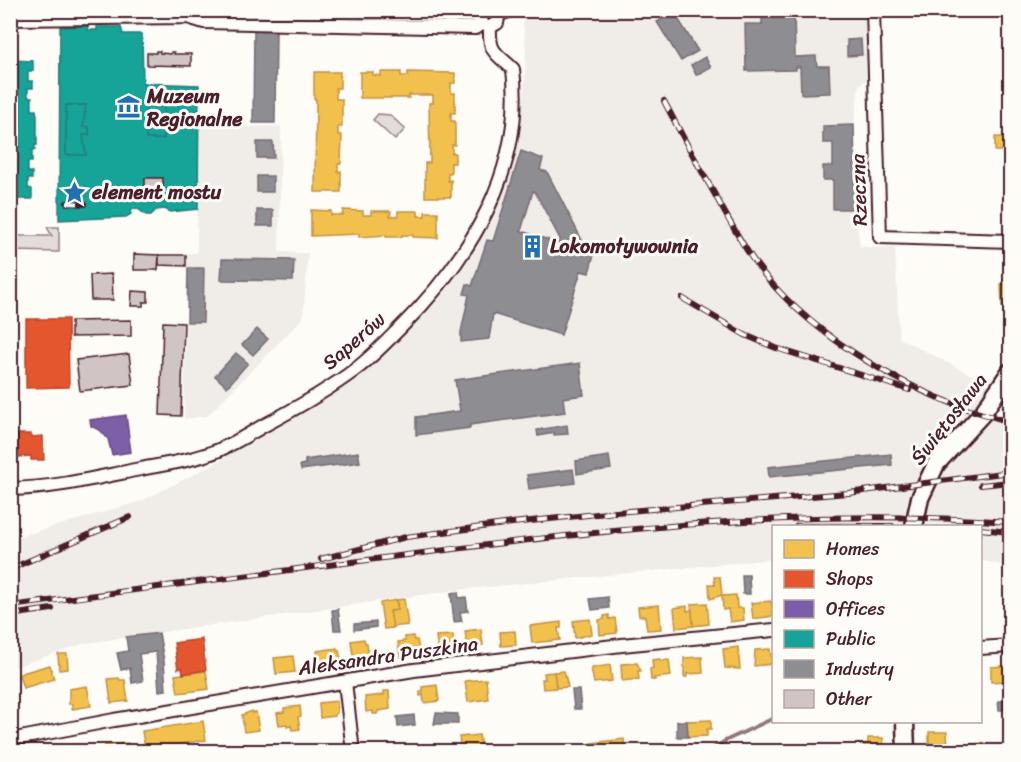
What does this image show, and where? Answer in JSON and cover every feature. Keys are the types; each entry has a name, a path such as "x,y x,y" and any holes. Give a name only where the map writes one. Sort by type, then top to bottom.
{"street":[{"path":"225,10 488,17 513,10"},
{"name":"Rzeczna","path":"873,10 880,237 1011,241"},
{"path":"10,20 191,13 204,22 475,28 488,17"},
{"name":"Saperów","path":"10,489 71,484 219,450 329,388 376,352 432,295 462,257 486,213 503,170 514,126 515,82 513,69 493,51 489,43 488,17"},
{"name":"Świętosława","path":"914,525 920,498 936,464 979,417 1011,372"},
{"name":"Aleksandra Puszkina","path":"10,740 80,725 414,670 772,630"},
{"path":"982,648 1011,646"},
{"path":"345,682 353,752"},
{"path":"906,723 906,752"}],"shaded area":[{"path":"560,10 866,11 869,78 859,85 854,125 855,169 858,169 858,176 855,177 855,209 860,247 895,248 899,338 989,384 1005,397 992,413 1010,416 1010,567 982,560 982,525 772,525 772,559 456,590 86,643 11,668 11,539 142,501 208,467 302,413 373,363 426,312 449,286 472,253 493,216 509,171 519,130 524,94 526,51 522,11 534,11 535,19 559,13"},
{"path":"378,114 390,115 405,129 395,140 373,120"},
{"path":"281,126 279,252 308,253 303,318 207,416 184,419 187,253 197,253 198,128"},
{"path":"47,227 59,227 59,252 11,251 11,236 52,236"}],"building: Homes":[{"path":"314,72 340,72 340,88 336,88 336,99 342,99 342,127 338,127 338,135 342,135 341,164 338,164 338,172 341,171 341,192 315,192"},
{"path":"360,72 373,72 373,75 381,76 381,72 401,72 401,76 408,76 408,72 455,73 455,83 451,83 451,93 455,93 455,113 451,113 451,121 455,121 455,145 452,145 452,153 455,153 455,163 451,163 451,173 448,173 448,181 451,180 451,197 425,197 425,163 430,163 429,103 433,103 433,95 409,95 409,98 360,98"},
{"path":"995,137 1010,137 1010,151 995,151"},
{"path":"311,210 331,211 331,215 343,215 343,210 363,211 363,215 371,215 371,211 391,211 390,216 398,216 398,211 418,211 418,216 425,216 425,212 438,212 438,238 413,237 413,235 359,237 359,234 311,236"},
{"path":"1001,284 1010,284 1010,306 1002,307"},
{"path":"714,577 720,577 722,595 710,599 709,584 715,585"},
{"path":"736,595 737,608 743,608 744,620 730,622 728,609 723,610 722,596"},
{"path":"404,599 408,625 392,627 390,611 398,610 396,600"},
{"path":"396,600 398,610 390,611 393,628 384,629 380,603"},
{"path":"771,601 772,616 753,619 751,603"},
{"path":"707,603 709,624 693,626 691,604"},
{"path":"659,605 661,629 647,630 645,616 639,616 638,607"},
{"path":"687,606 687,611 692,610 693,626 676,628 674,608"},
{"path":"609,615 609,619 615,618 617,633 600,635 599,620"},
{"path":"590,619 592,634 575,638 573,621"},
{"path":"561,622 561,628 558,628 560,640 532,643 530,626"},
{"path":"481,629 483,645 467,646 465,631"},
{"path":"515,631 516,645 501,646 500,632"},
{"path":"453,635 455,652 438,654 436,636"},
{"path":"413,636 414,640 417,640 419,649 415,650 415,656 400,657 398,642 405,641 405,637"},
{"path":"364,639 367,643 369,661 354,662 351,641"},
{"path":"738,647 740,669 725,668 723,649"},
{"path":"337,648 341,660 338,660 339,665 319,668 317,651"},
{"path":"770,649 772,664 754,666 755,650"},
{"path":"58,654 67,654 68,669 59,670"},
{"path":"293,656 295,672 276,674 274,658"},
{"path":"702,657 703,673 687,674 687,677 684,677 684,658"},
{"path":"660,659 660,661 669,660 671,676 651,680 652,660"},
{"path":"637,663 641,671 638,671 639,679 622,681 621,664"},
{"path":"50,665 54,679 23,688 19,675"},
{"path":"610,665 612,681 594,683 591,668"},
{"path":"1005,666 1005,681 991,682 991,667"},
{"path":"206,671 209,689 178,693 175,675"},
{"path":"564,671 568,687 556,688 554,672"},
{"path":"554,672 556,688 543,689 544,673"},
{"path":"108,679 125,680 128,701 111,703"},
{"path":"486,679 488,699 468,702 465,681"},
{"path":"437,685 439,701 424,703 423,695 420,696 420,692 423,692 422,687"},
{"path":"87,686 91,706 72,709 72,704 69,704 69,689"},
{"path":"384,691 389,691 390,709 378,711 377,714 373,714 373,711 366,712 365,697 384,695"},
{"path":"337,701 335,716 320,718 319,703"},
{"path":"300,706 301,716 298,717 300,729 292,730 291,726 287,727 287,724 279,725 277,713 284,712 284,708"},
{"path":"252,711 252,713 256,712 259,730 244,732 242,715"},
{"path":"711,720 711,729 707,729 707,736 688,737 687,721"},
{"path":"203,721 206,740 145,749 142,731"},
{"path":"929,732 947,732 948,750 929,750"},
{"path":"479,735 482,752 458,752 461,751 459,737"},
{"path":"868,738 883,738 884,752 868,752 868,748 864,749 864,744 868,744"},
{"path":"624,739 625,752 593,752 592,743"},
{"path":"128,743 129,752 105,752 105,745"},
{"path":"983,743 983,752 971,752 971,744"}],"building: Shops":[{"path":"26,319 68,319 69,387 26,388"},
{"path":"17,434 31,434 31,437 43,436 44,460 31,460 31,456 18,457"},
{"path":"202,639 206,670 183,674 182,668 178,669 174,643"}],"building: Offices":[{"path":"126,415 131,452 112,455 108,439 101,431 91,426 90,420"}],"building: Public":[{"name":"Muzeum Regionalne","path":"88,26 88,30 97,30 97,27 121,27 123,34 142,34 143,83 199,85 198,209 170,212 165,209 156,210 151,215 146,215 138,209 132,209 131,214 126,217 59,220 60,27"},
{"path":"11,60 33,61 33,71 28,71 28,81 33,81 33,88 28,88 28,97 32,97 32,110 36,110 37,115 37,145 35,145 35,150 32,150 32,162 28,162 28,172 32,172 32,179 28,179 28,188 32,189 32,199 11,199"},
{"path":"66,105 86,105 83,127 89,127 89,135 83,135 86,155 66,155"},
{"path":"146,105 164,106 164,139 146,139"}],"building: Industry":[{"path":"729,10 745,10 745,16 729,17"},
{"path":"762,10 794,10 795,57 816,56 817,66 829,66 830,93 801,94 800,67 796,67 796,70 746,71 745,24 762,24"},
{"path":"674,12 698,51 681,61 657,22"},
{"path":"254,30 276,30 275,123 253,123"},
{"path":"861,39 862,55 847,56 847,40"},
{"path":"705,57 711,67 696,75 691,65"},
{"path":"854,125 855,169 858,169 858,176 855,176 855,209 833,209 833,180 823,180 823,166 833,166 833,143 823,143 823,126"},
{"path":"257,142 273,142 274,158 257,158"},
{"name":"Lokomotywownia","path":"521,151 543,159 540,170 547,172 582,240 579,249 594,254 589,273 581,271 561,335 493,314 489,339 461,342 469,295 464,294 467,284 472,286 487,240 493,241","holes":["533,191 560,239 558,243 521,231"]},
{"path":"257,176 273,176 273,192 257,192"},
{"path":"257,210 273,210 273,226 257,226"},
{"path":"222,259 294,260 293,281 221,280"},
{"path":"188,268 204,268 203,322 187,322"},
{"path":"257,329 268,339 253,355 242,345"},
{"path":"236,353 248,363 227,387 215,376"},
{"path":"580,363 584,395 563,398 565,412 416,435 416,417 460,411 455,380"},
{"path":"567,425 568,434 554,435 554,433 538,436 537,430"},
{"path":"358,452 360,462 301,470 300,465 305,464 305,460"},
{"path":"891,454 892,465 769,477 768,467"},
{"path":"609,456 611,469 577,474 576,461"},
{"path":"573,469 575,483 529,489 527,475"},
{"path":"742,575 749,575 750,594 743,594"},
{"path":"458,592 459,598 466,597 468,611 460,612 462,621 454,622 451,593"},
{"path":"608,597 609,608 592,610 590,599"},
{"path":"338,609 341,630 334,630 332,610"},
{"path":"376,622 376,627 354,630 354,624"},
{"path":"159,633 166,690 159,691 156,652 139,654 143,681 132,683 130,668 121,670 117,653 128,651 126,637"},
{"path":"572,690 579,690 581,709 574,709"},
{"path":"998,701 1010,701 1010,710 999,710"},
{"path":"436,713 458,714 458,724 434,724"},
{"path":"414,715 415,725 398,727 397,717"},
{"path":"677,721 687,721 688,737 677,737"}],"building: Other":[{"path":"156,51 191,54 191,66 147,65 147,53 156,53"},
{"path":"145,178 163,178 163,201 145,201"},
{"path":"134,254 159,255 158,270 134,270"},
{"path":"159,255 186,255 186,266 159,265"},
{"path":"112,274 113,300 91,300 90,275"},
{"path":"132,291 148,292 148,302 143,302 143,306 131,306"},
{"path":"131,320 131,336 71,337 71,321"},
{"path":"163,322 184,323 181,416 160,415"},
{"path":"129,354 133,385 80,391 76,360"}],"waterway":[{"path":"707,752 772,719"}],"railway":[{"path":"664,101 739,238 756,264 776,288 799,311 851,351 909,384 967,409"},
{"path":"67,203 85,204"},
{"path":"682,298 745,335 776,348 909,390"},
{"path":"960,407 1010,422"},
{"path":"321,559 406,537 512,523 848,493 1010,472"},
{"path":"981,485 1010,482"},
{"path":"10,569 130,517"},
{"path":"10,606 468,547 623,530 777,519 855,517 1010,522"},
{"path":"982,529 1010,532"},
{"path":"10,615 52,609"}],"place":[{"name":"Muzeum Regionalne","path":"129,107"},
{"name":"element mostu","path":"74,192"},
{"name":"Lokomotywownia","path":"532,246"}]}
